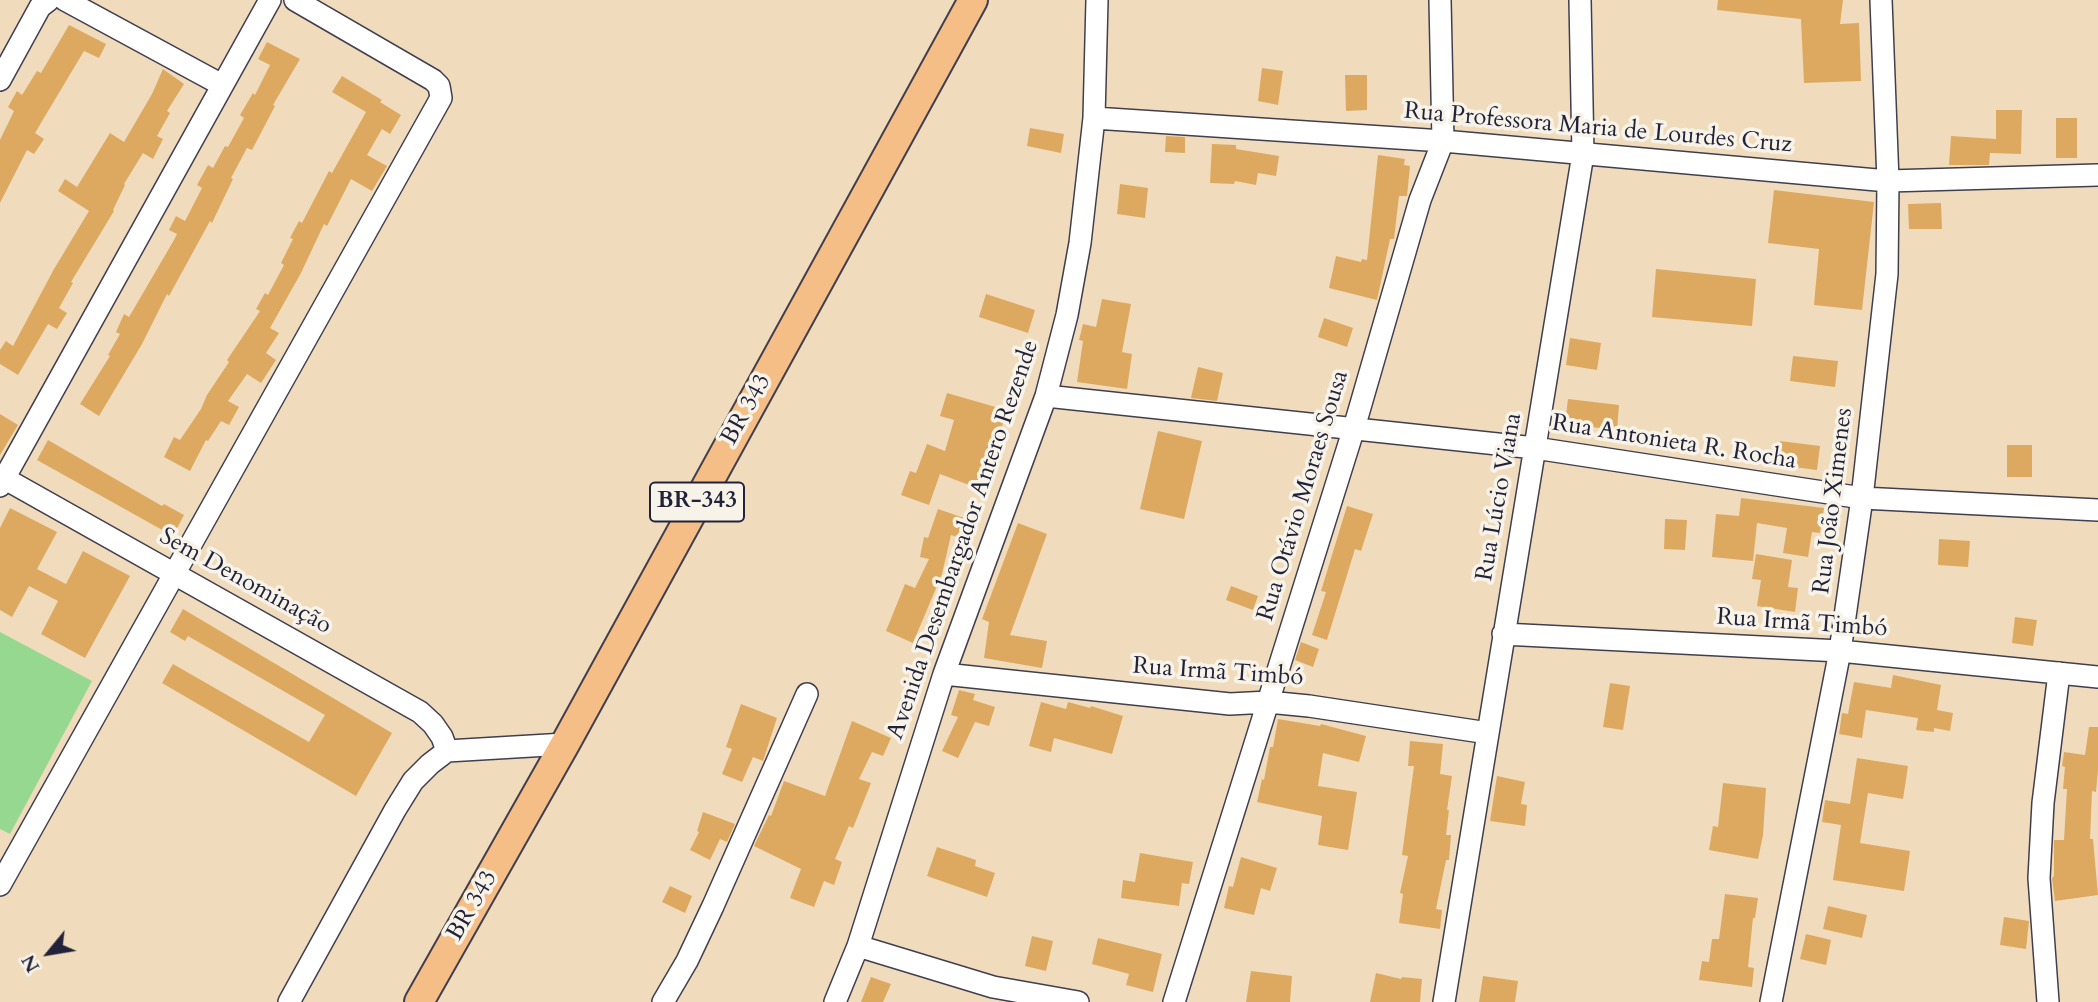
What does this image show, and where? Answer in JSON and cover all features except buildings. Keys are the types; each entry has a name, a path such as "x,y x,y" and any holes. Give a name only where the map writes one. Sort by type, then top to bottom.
{"main road":[{"name":"BR 343","path":"419,1002 565,744 973,0"}],"street":[{"path":"0,80 40,7 49,0"},
{"path":"65,0 222,85"},
{"path":"1,481 270,0"},
{"path":"0,885 441,98 439,86 433,80 295,0"},
{"name":"Avenida Desembargador Antero Rezende","path":"835,1002 858,946 944,674 1046,396 1067,315 1080,243 1094,118 1097,0"},
{"name":"Rua Otávio Moraes Sousa","path":"1174,1002 1354,428 1420,200 1443,141 1440,0"},
{"name":"Rua Lúcio Viana","path":"1444,1002 1583,154 1580,0"},
{"name":"Rua João Ximenes","path":"1771,1002 1840,651 1863,498 1888,274 1888,181 1881,0"},
{"name":"Rua Professora Maria de Lourdes Cruz","path":"1094,118 1443,141 1888,181 2098,176"},
{"name":"Rua Antonieta R. Rocha","path":"1046,396 1535,448 1863,498 2098,510"},
{"name":"Sem Denominação","path":"1,481 175,573 420,712 433,724 447,751"},
{"name":"Rua Irmã Timbó","path":"1503,634 1840,651 2098,677"},
{"path":"2048,1002 2039,878 2043,803 2059,673"},
{"name":"Rua Irmã Timbó","path":"944,674 1230,704 1268,702 1309,706 1488,733"},
{"path":"663,1002 687,961 713,906 807,694"},
{"path":"289,1002 395,810 414,781 430,764 447,751 565,744"},
{"path":"858,946 993,987 1078,1002"}],"green space":[{"path":"0,632 92,681 10,834 0,829"}]}
